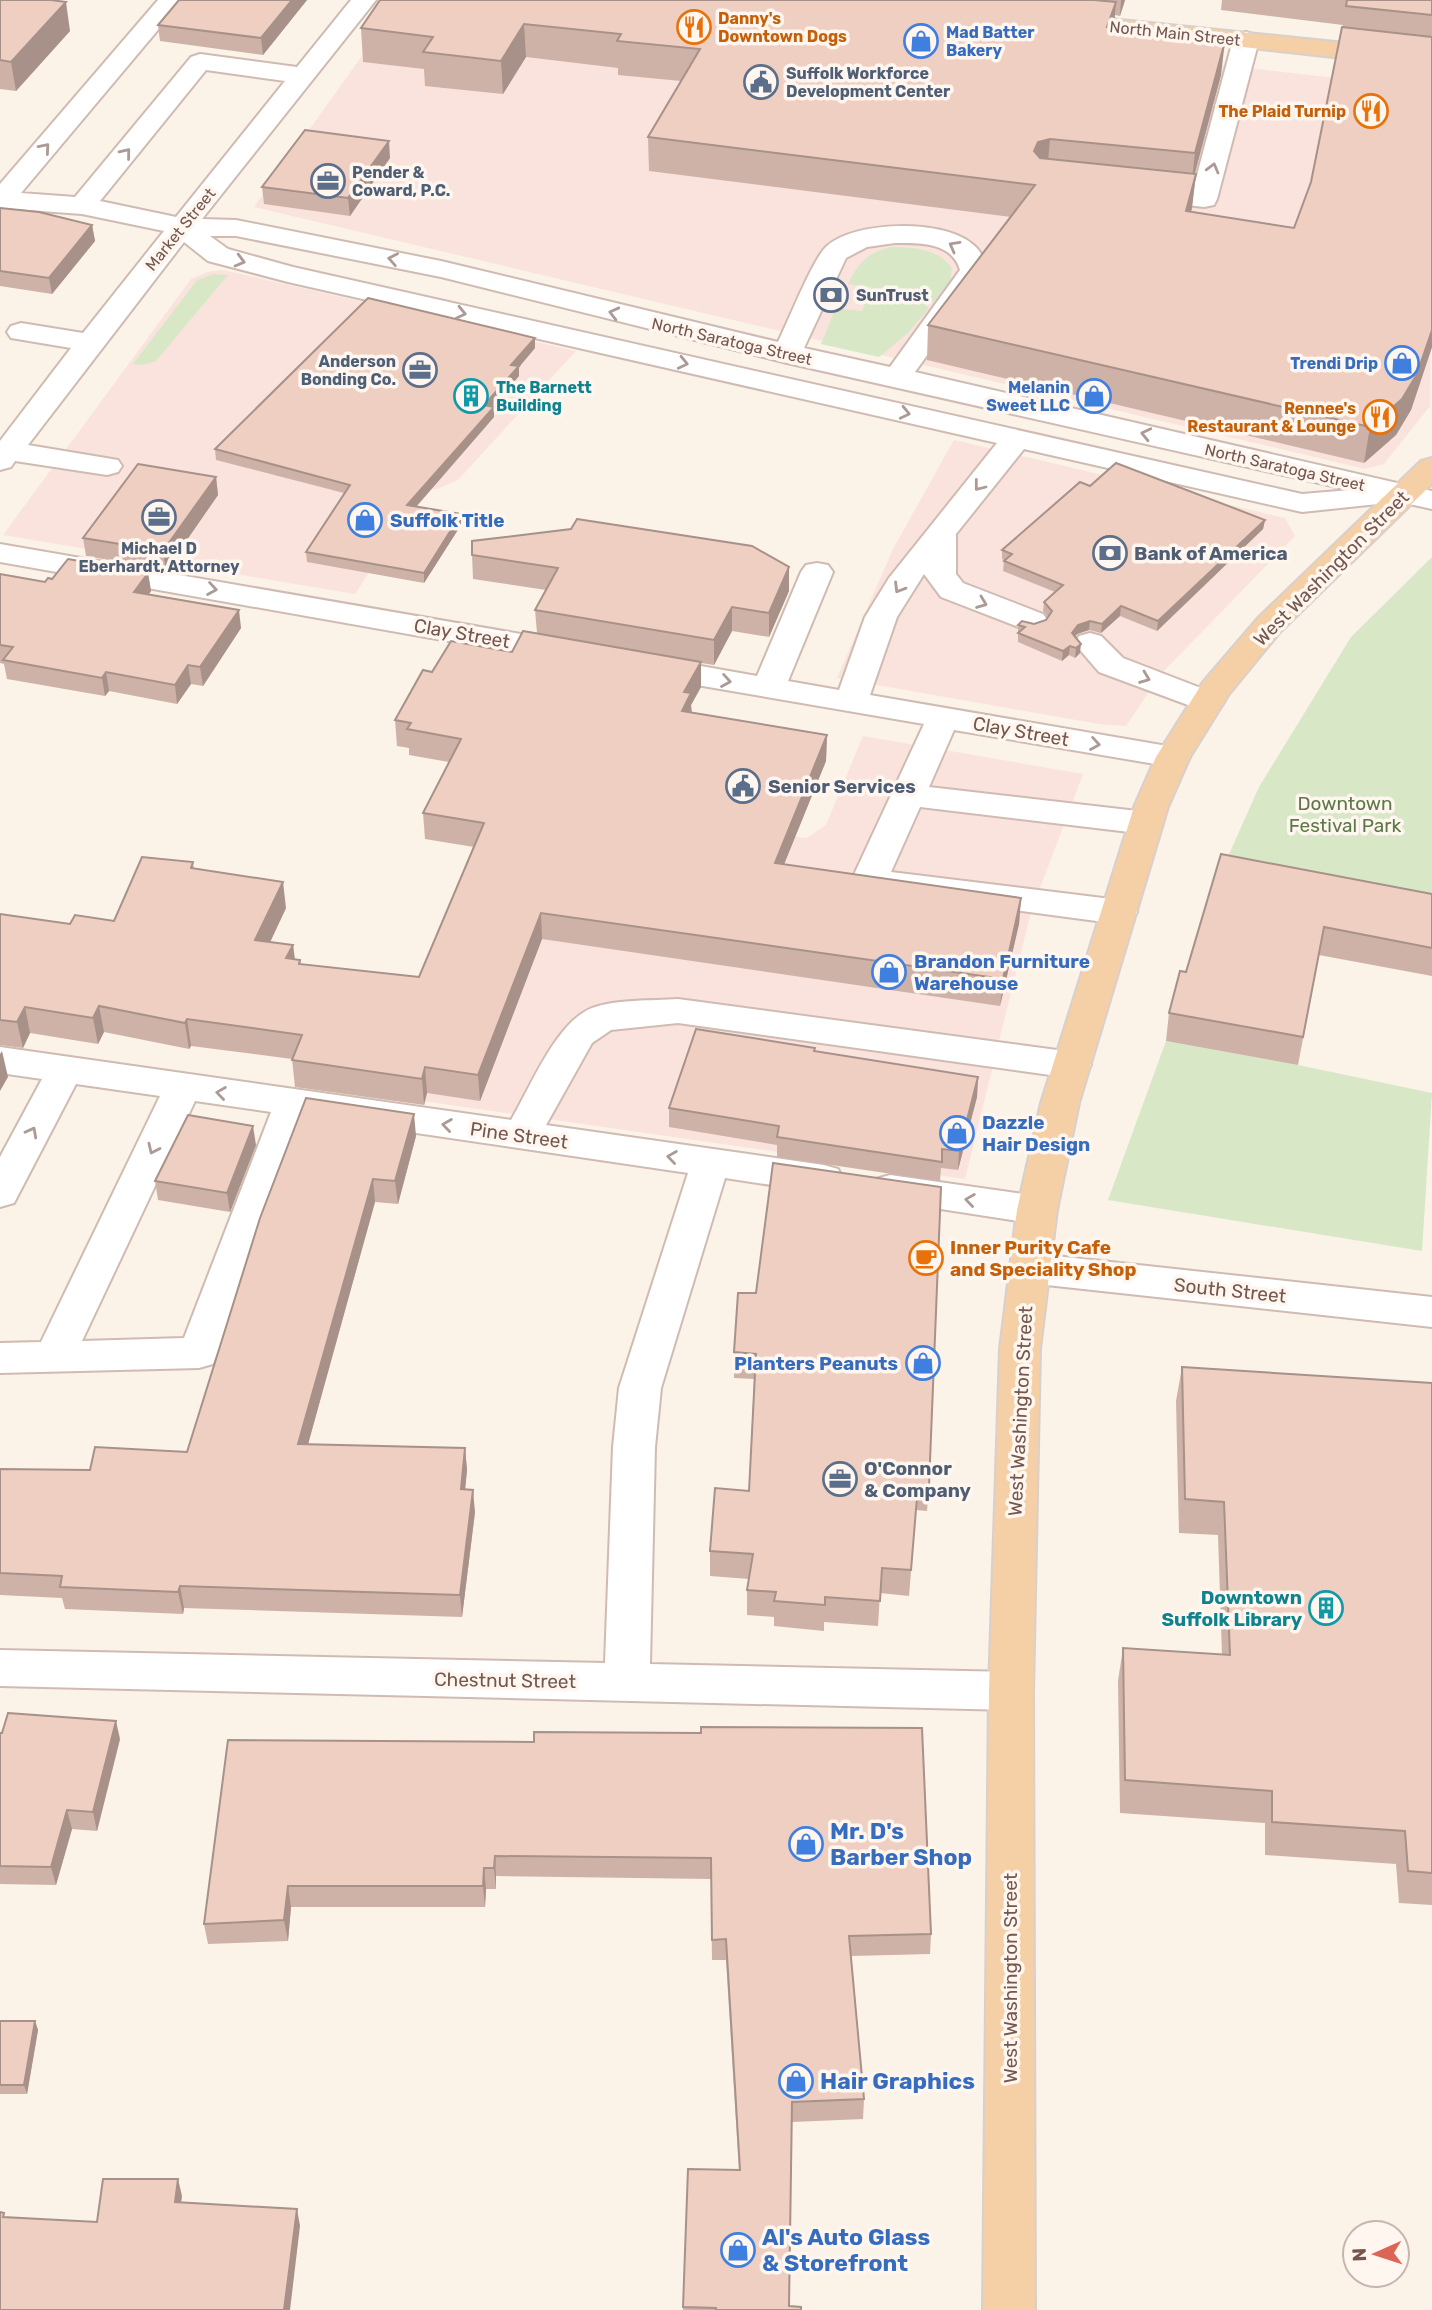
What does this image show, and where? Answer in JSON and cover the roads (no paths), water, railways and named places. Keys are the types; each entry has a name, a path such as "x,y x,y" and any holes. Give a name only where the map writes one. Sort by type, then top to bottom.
{"main road":[{"name":"North Main Street","path":"1035,18 1432,60"},
{"name":"West Washington Street","path":"1009,2310 1011,1691 1020,1349 1037,1210 1060,1103 1146,823 1173,757 1207,702 1269,625 1418,497 1432,467"}],"street":[{"path":"0,200 172,0"},
{"name":"Market Street","path":"4,456 182,227 364,0"},
{"path":"1112,190 1205,199 1246,40"},
{"path":"82,206 201,62 303,76"},
{"name":"North Saratoga Street","path":"0,200 82,206 131,214 182,227 236,228 441,269 787,354 1418,497"},
{"name":"North Saratoga Street","path":"182,227 218,255 288,274 1302,503 1418,497"},
{"path":"787,354 834,254 841,245 866,237 891,235 946,241 960,247 972,259 974,270 897,377"},
{"path":"21,332 91,343"},
{"path":"851,703 881,617 905,578 1017,438"},
{"path":"4,456 107,466"},
{"path":"941,534 940,576 952,590 1032,621"},
{"name":"Clay Street","path":"0,553 1173,757"},
{"path":"768,688 817,572"},
{"path":"1090,643 1111,665 1207,702"},
{"path":"943,718 869,881 1119,912"},
{"path":"908,795 1146,823"},
{"path":"521,1136 578,1035 603,1018 678,1011 1072,1065"},
{"name":"Pine Street","path":"0,1060 1037,1210"},
{"path":"0,1193 65,1070"},
{"path":"54,1357 183,1087"},
{"path":"0,1358 199,1353 293,1103"},
{"path":"627,1682 634,1447 640,1388 710,1163"},
{"name":"South Street","path":"1028,1268 1432,1312"},
{"name":"Chestnut Street","path":"0,1668 1011,1691"}],"place":[{"name":"Danny's Downtown Dogs","path":"694,27"},
{"name":"Mad Batter Bakery","path":"921,41"},
{"name":"Suffolk Workforce Development Center","path":"761,82"},
{"name":"The Plaid Turnip","path":"1371,111"},
{"name":"Pender & Coward, P.C.","path":"328,181"},
{"name":"SunTrust","path":"831,295"},
{"name":"Trendi Drip","path":"1402,363"},
{"name":"Anderson Bonding Co.","path":"420,370"},
{"name":"The Barnett Building","path":"471,396"},
{"name":"Melanin Sweet LLC","path":"1094,396"},
{"name":"Rennee's Restaurant & Lounge","path":"1380,417"},
{"name":"Michael D Eberhardt, Attorney","path":"159,517"},
{"name":"Suffolk Title","path":"365,520"},
{"name":"Bank of America","path":"1110,553"},
{"name":"Senior Services","path":"743,786"},
{"name":"Brandon Furniture Warehouse","path":"889,972"},
{"name":"Dazzle Hair Design","path":"957,1133"},
{"name":"Inner Purity Cafe and Speciality Shop","path":"926,1258"},
{"name":"Planters Peanuts","path":"923,1363"},
{"name":"O'Connor & Company","path":"840,1479"},
{"name":"Downtown Suffolk Library","path":"1326,1608"},
{"name":"Mr. D's Barber Shop","path":"806,1844"},
{"name":"Hair Graphics","path":"796,2081"},
{"name":"Al's Auto Glass & Storefront","path":"738,2250"}],"park label":[{"name":"Downtown Festival Park","path":"1345,814"}]}
